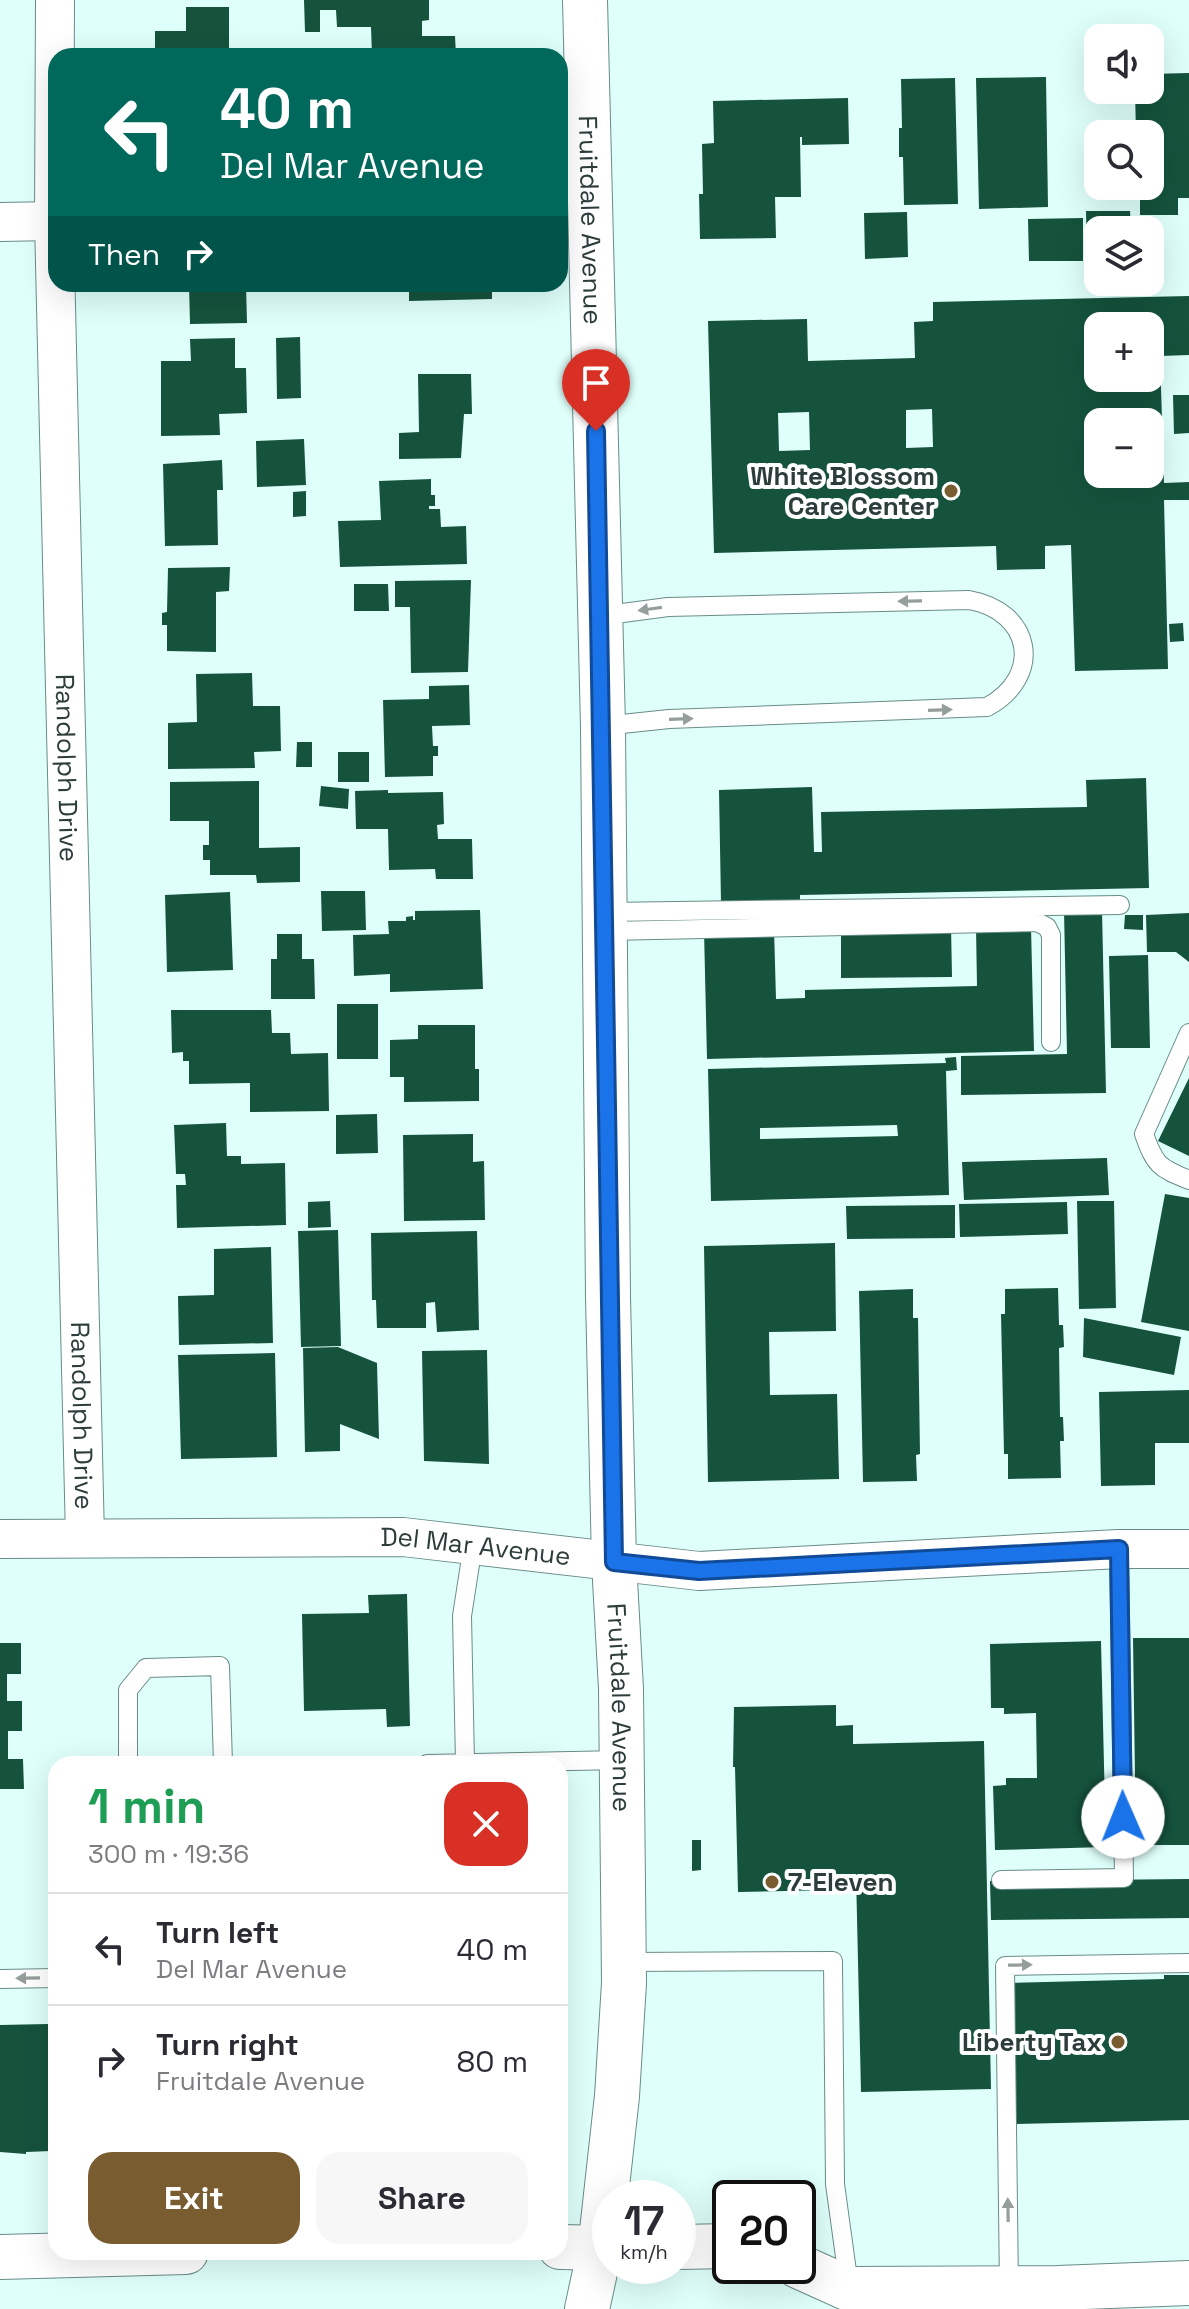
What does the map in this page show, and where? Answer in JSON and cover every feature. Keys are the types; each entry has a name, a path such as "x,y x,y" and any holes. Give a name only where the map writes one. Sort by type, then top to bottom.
{"street":[{"name":"Randolph Drive","path":"55,0 55,48"},
{"name":"Fruitdale Avenue","path":"585,0 603,726 608,1296 622,1760 623,1962 617,2096 590,2248 587,2309"},
{"path":"0,222 48,221"},
{"name":"Randolph Drive","path":"56,292 85,1538"},
{"name":"Del Mar Avenue","path":"0,1539 403,1537 699,1571 1119,1549 1189,1549"},
{"path":"0,2257 48,2254"},
{"path":"816,2283 836,2302 1009,2288 1189,2283"}],"lane":[{"path":"600,616 668,607 969,600 1001,610 1013,622 1021,637 1024,654 1022,671 1014,686 1002,699 987,707 669,719 603,726"},
{"path":"606,922 1120,905"},
{"path":"606,922 1037,922 1047,927 1051,935 1051,1042"},
{"path":"1189,1033 1144,1134 1151,1154 1164,1170 1189,1180"},
{"path":"465,1756 462,1616 473,1545"},
{"path":"1001,1880 1124,1878 1119,1549"},
{"path":"128,1756 128,1690 146,1668 220,1666 223,1756"},
{"path":"568,1761 622,1760"},
{"path":"623,1962 833,1961 836,2302"},
{"path":"1009,2288 1005,1966 1189,1963"},
{"path":"0,1979 48,1978"}],"building":[{"path":"304,0 429,0 429,20 422,21 422,36 455,36 456,48 372,48 371,27 337,27 336,10 320,10 320,32 305,32"},
{"path":"186,7 229,7 229,48 155,48 155,31 186,31"},
{"path":"1189,73 1189,198 1178,198 1178,215 1140,215 1140,200 1164,200 1164,120 1136,120 1135,104 1164,104 1164,74"},
{"path":"1046,77 1048,207 979,209 976,78"},
{"path":"955,78 958,204 904,205 903,157 899,157 901,79"},
{"path":"848,98 849,144 802,145 800,137 801,197 775,197 776,238 700,239 702,144 714,143 713,101"},
{"path":"1086,211 1130,211 1130,216 1086,216"},
{"path":"907,212 908,257 865,259 864,213"},
{"path":"1083,218 1083,261 1029,261 1028,219"},
{"path":"189,292 246,292 247,323 190,324"},
{"path":"409,292 492,292 492,299 409,301"},
{"name":"White Blossom Care Center","path":"1189,296 1189,355 1164,356 1164,312 1084,312 1084,392 1161,392 1162,408 1084,408 1084,488 1164,488 1164,483 1189,482 1189,500 1164,500 1168,669 1075,671 1071,545 1045,546 1045,569 997,570 996,546 714,553 708,321 807,319 808,361 915,358 914,322 933,321 933,302","holes":["932,409 933,447 906,448 906,410","809,412 810,450 779,451 778,413"]},
{"path":"300,337 301,398 277,399 276,338"},
{"path":"235,338 235,368 246,368 247,413 219,414 220,435 161,436 161,361 191,361 190,339"},
{"path":"418,374 471,374 472,414 464,414 461,458 399,459 399,433 419,432"},
{"path":"1173,395 1189,395 1189,433 1174,434"},
{"path":"304,439 306,485 257,487 256,441"},
{"path":"222,460 223,490 217,490 218,545 165,546 163,464"},
{"path":"431,479 435,506 429,506 429,509 440,509 441,527 466,526 467,564 340,567 338,521 381,520 379,481"},
{"path":"306,491 306,516 293,517 293,492"},
{"path":"230,567 229,591 216,592 216,652 167,651 167,625 162,625 162,613 167,612 168,568"},
{"path":"471,580 468,672 411,673 410,607 395,607 395,581"},
{"path":"354,584 388,584 389,611 354,611"},
{"path":"1183,623 1184,641 1170,642 1169,624"},
{"path":"252,673 253,706 280,706 281,751 254,752 255,768 168,769 168,723 197,722 196,674"},
{"path":"469,685 470,725 432,726 433,746 438,746 438,756 433,756 433,776 385,777 383,700 429,699 429,686"},
{"path":"297,742 312,742 312,767 296,767"},
{"path":"338,752 369,752 369,782 338,782"},
{"path":"1146,778 1149,888 800,895 800,901 721,903 719,790 812,787 814,852 822,852 821,812 1087,807 1086,780"},
{"path":"259,781 259,848 300,847 300,882 257,883 256,875 210,875 210,860 203,860 203,845 209,845 209,821 170,821 170,782"},
{"path":"321,786 349,789 348,809 319,806"},
{"path":"388,790 388,793 443,792 444,824 437,825 438,839 472,839 473,879 436,879 435,869 389,870 388,829 356,829 355,791"},
{"path":"321,891 365,891 366,930 322,931"},
{"path":"230,892 233,970 167,972 165,895"},
{"path":"480,910 483,989 390,992 390,974 354,976 353,935 389,934 388,921 406,921 406,917 413,916 415,920 415,911"},
{"path":"1102,910 1106,1093 961,1095 961,1056 1067,1054 1064,911"},
{"path":"1189,913 1189,962 1176,952 1147,952 1146,915"},
{"path":"1125,915 1143,915 1143,930 1124,929"},
{"path":"951,925 952,977 841,978 841,926"},
{"path":"1031,927 1034,1051 707,1059 704,930 774,928 776,999 805,998 805,990 977,986 976,928"},
{"path":"277,934 302,934 302,959 314,959 315,999 271,999 271,959 277,959"},
{"path":"1148,955 1150,1048 1111,1048 1109,956"},
{"path":"337,1004 378,1004 378,1059 337,1059"},
{"path":"171,1010 271,1010 272,1033 290,1033 291,1054 328,1053 329,1111 250,1112 250,1083 189,1084 189,1061 183,1061 183,1052 172,1053"},
{"path":"418,1025 475,1025 479,1101 404,1102 404,1077 390,1077 390,1040 418,1039"},
{"path":"956,1057 957,1070 946,1071 949,1195 711,1201 708,1069 946,1063 945,1058","holes":["897,1125 898,1136 760,1139 760,1128"]},
{"path":"1189,1078 1189,1156 1158,1141"},
{"path":"377,1114 378,1153 336,1154 336,1115"},
{"path":"226,1123 227,1156 241,1156 241,1164 285,1163 286,1225 177,1228 176,1185 186,1185 185,1174 176,1174 174,1125"},
{"path":"473,1134 473,1162 484,1161 485,1220 404,1221 403,1135"},
{"path":"1107,1158 1109,1195 964,1200 962,1162"},
{"path":"1165,1194 1189,1198 1189,1331 1141,1322"},
{"path":"330,1201 331,1227 308,1228 308,1202"},
{"path":"1077,1201 1114,1201 1116,1308 1079,1309"},
{"path":"1067,1202 1068,1234 960,1237 959,1204"},
{"path":"955,1205 955,1238 847,1239 846,1206"},
{"path":"338,1230 341,1346 301,1347 298,1231"},
{"path":"477,1231 479,1330 437,1332 435,1302 426,1303 426,1328 377,1328 376,1300 372,1300 371,1233"},
{"path":"835,1243 836,1331 769,1332 770,1395 837,1394 839,1479 708,1482 704,1246"},
{"path":"271,1247 273,1343 179,1345 178,1296 214,1295 214,1249"},
{"path":"1058,1288 1059,1325 1063,1325 1064,1347 1059,1348 1060,1417 1063,1417 1064,1441 1060,1441 1061,1478 1008,1479 1008,1454 1004,1454 1001,1314 1005,1314 1005,1289"},
{"path":"913,1289 913,1318 918,1318 920,1454 916,1455 917,1481 863,1482 859,1291"},
{"path":"1084,1318 1181,1337 1174,1375 1083,1357"},
{"path":"338,1347 377,1363 379,1439 340,1424 340,1451 305,1452 303,1348"},
{"path":"487,1350 489,1464 424,1461 422,1351"},
{"path":"275,1353 277,1457 181,1459 178,1355"},
{"path":"1189,1390 1189,1443 1155,1443 1155,1485 1101,1486 1099,1392"},
{"path":"407,1594 410,1726 387,1727 386,1709 304,1711 302,1614 369,1613 368,1595"},
{"path":"1133,1638 1189,1638 1189,1845 1136,1845"},
{"path":"1101,1641 1106,1847 995,1850 993,1786 1006,1785 1006,1778 1037,1778 1036,1713 1004,1714 1004,1708 991,1708 990,1644"},
{"path":"0,1643 21,1643 21,1674 7,1674 7,1701 22,1701 22,1731 8,1731 8,1759 23,1759 24,1789 0,1789"},
{"path":"836,1705 836,1726 853,1725 853,1744 984,1741 991,2089 861,2092 856,1874 831,1874 831,1890 738,1892 734,1707"},
{"path":"692,1840 701,1840 701,1870 692,1871"},
{"path":"1189,1879 1189,1918 991,1920 990,1881"},
{"path":"1164,1975 1189,1975 1189,2120 1012,2124 1009,1983 1164,1979"},
{"path":"48,2024 48,2151 26,2154 0,2152 0,2025"}],"place":[{"name":"White Blossom Care Center","path":"951,491"},
{"name":"7-Eleven","path":"772,1882"},
{"name":"Liberty Tax","path":"1118,2042"}],"route":[{"path":"596,431 607,931 608,1296 614,1562 699,1571 1119,1549 1123,1817"}]}
